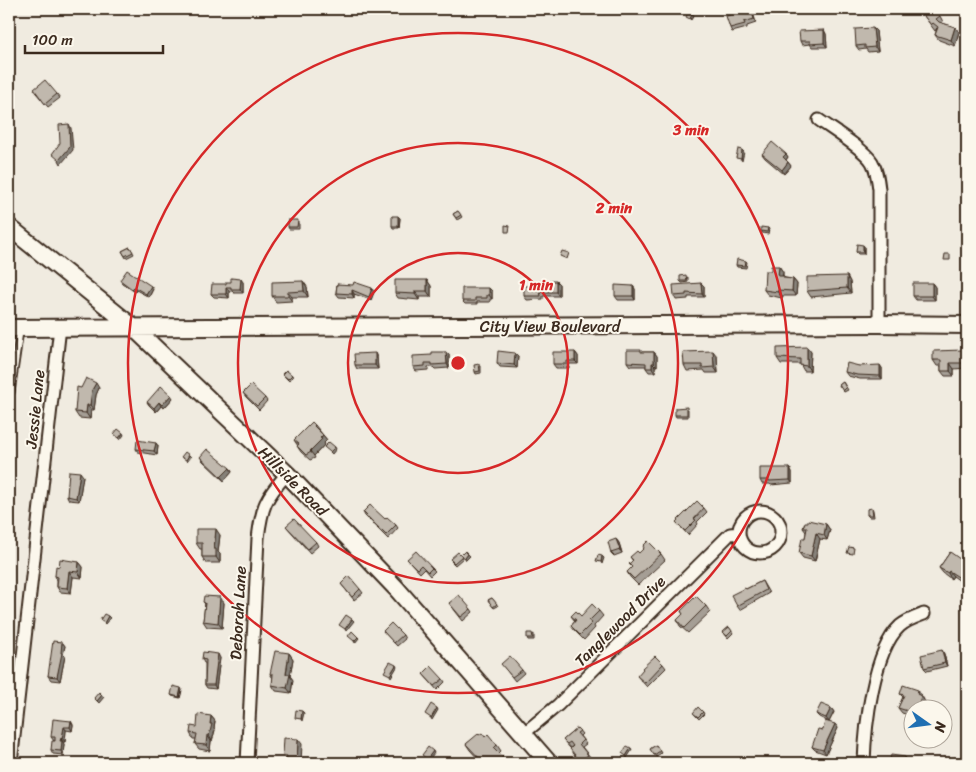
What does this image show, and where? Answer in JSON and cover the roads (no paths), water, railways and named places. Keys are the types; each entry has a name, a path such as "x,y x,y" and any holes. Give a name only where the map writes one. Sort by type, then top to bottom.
{"street":[{"path":"819,120 867,156 877,174 879,189 879,324"},
{"name":"Hillside Road","path":"9,227 134,328 287,474 396,588 549,763"},
{"name":"City View Boulevard","path":"14,328 967,325"},
{"name":"Jessie Lane","path":"11,763 60,327"},
{"name":"Deborah Lane","path":"247,763 258,538 262,511 266,500 271,491 287,474"},
{"name":"Tanglewood Drive","path":"523,734 558,705 730,534 739,533"},
{"path":"864,763 870,703 885,652 891,638 900,626 908,620 924,614"}],"lane":[{"path":"10,392 14,328"}]}
